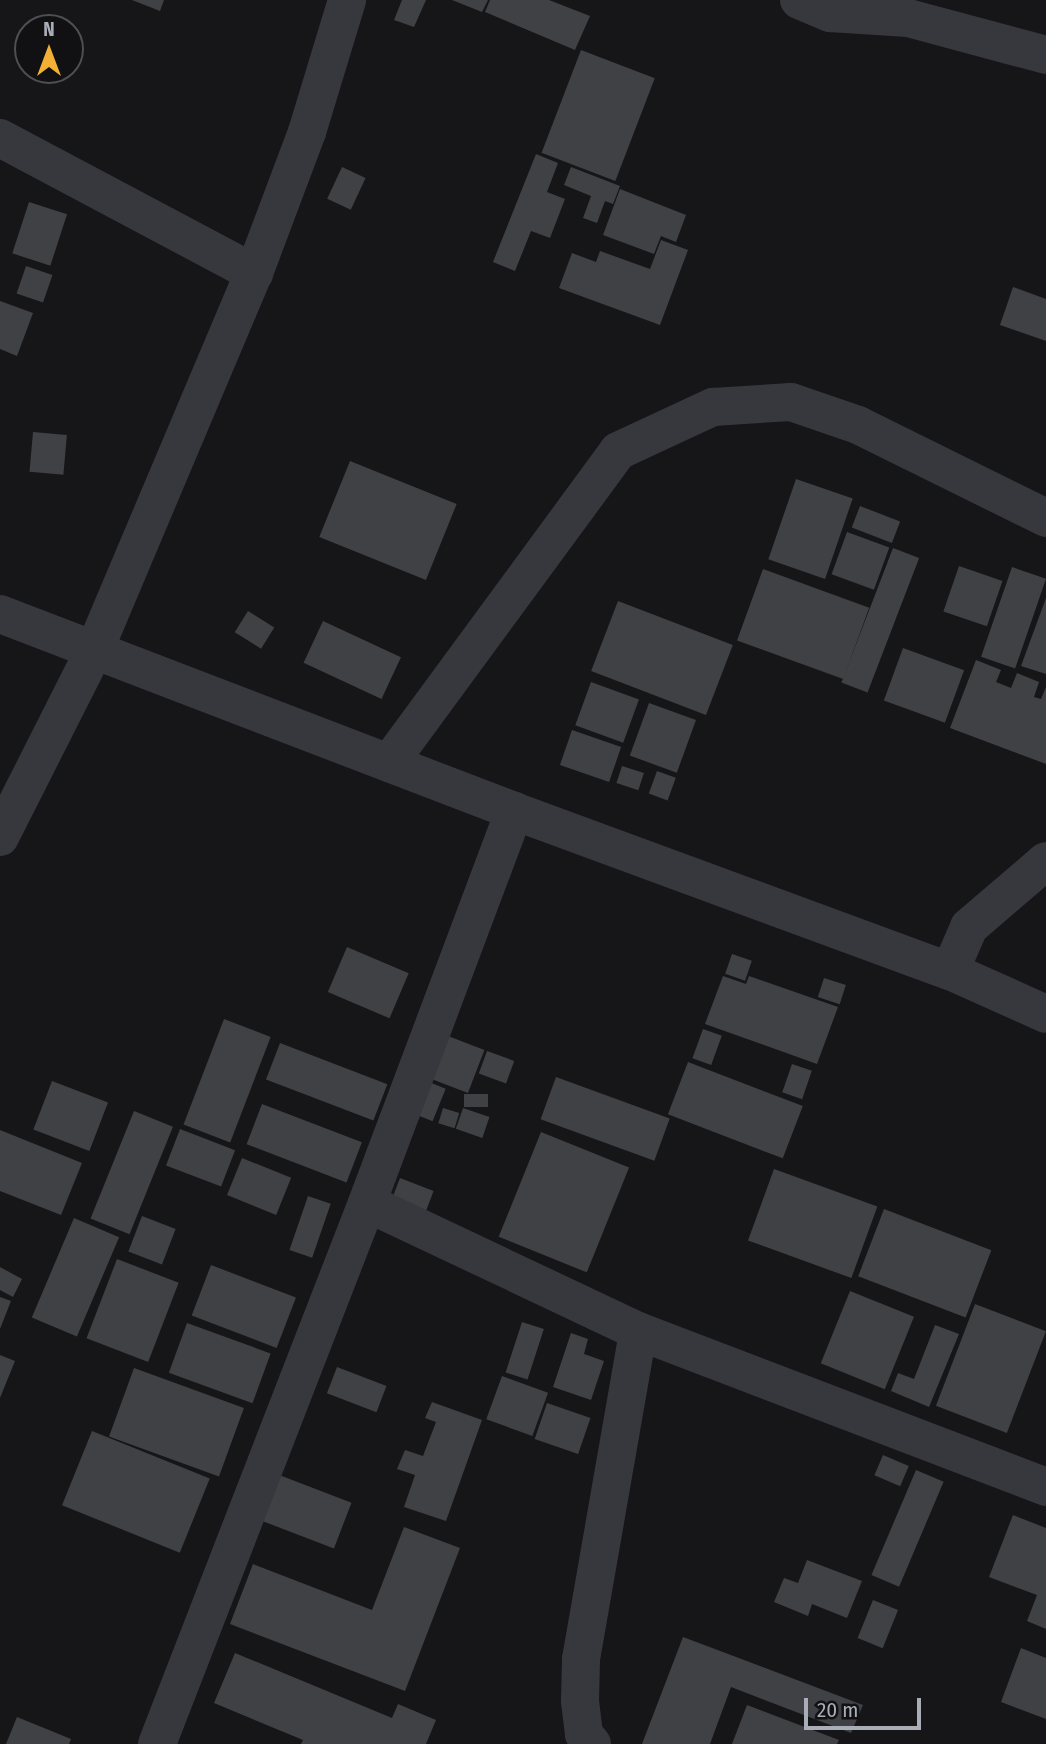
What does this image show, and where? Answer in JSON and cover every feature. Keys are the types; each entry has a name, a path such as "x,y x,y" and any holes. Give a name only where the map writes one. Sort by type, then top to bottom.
{"street":[{"path":"0,837 94,651 254,273 307,132 347,0"},
{"path":"799,0 830,13 908,18 1046,55"},
{"path":"0,138 254,273"},
{"path":"389,763 618,451 713,407 791,401 858,425 1046,519"},
{"path":"0,614 514,811 950,971 1046,1014"},
{"path":"157,1744 367,1203 514,811"},
{"path":"950,971 969,927 1046,861"},
{"path":"367,1203 638,1331 1046,1487"},
{"path":"592,1744 584,1734 581,1712 581,1659 638,1331"}],"building":[{"path":"132,0 164,0 160,11"},
{"path":"402,0 426,0 414,27 394,20"},
{"path":"452,0 488,0 482,12"},
{"path":"490,0 549,0 590,16 575,50 485,12"},
{"path":"581,50 655,78 615,181 542,153"},
{"path":"536,154 558,163 547,192 565,199 550,238 531,231 515,271 493,262"},
{"path":"342,167 366,178 351,210 327,199"},
{"path":"571,167 620,186 613,204 605,201 597,223 583,218 591,196 564,185"},
{"path":"620,189 686,215 676,242 661,236 654,254 603,235"},
{"path":"29,202 67,214 50,266 12,253"},
{"path":"661,240 688,250 660,325 559,288 572,253 596,262 600,251 650,269"},
{"path":"26,266 52,275 43,303 17,293"},
{"path":"1013,287 1046,299 1046,341 1000,325"},
{"path":"0,301 33,313 17,356 0,349"},
{"path":"33,432 67,435 63,475 30,472"},
{"path":"350,461 457,504 426,580 319,537"},
{"path":"796,479 853,499 825,579 768,559"},
{"path":"860,506 900,521 892,543 852,527"},
{"path":"847,532 889,547 874,590 832,574"},
{"path":"893,548 919,558 868,692 841,682"},
{"path":"959,566 1002,581 987,626 943,611"},
{"path":"1012,567 1046,579 1015,669 981,657"},
{"path":"763,569 869,608 843,679 737,640"},
{"path":"1046,598 1046,674 1021,666"},
{"path":"618,601 733,645 706,715 591,671"},
{"path":"248,611 274,627 261,649 235,632"},
{"path":"323,621 401,657 382,699 304,663"},
{"path":"903,648 964,670 945,723 884,701"},
{"path":"976,660 1001,670 996,682 1011,688 1017,673 1039,682 1034,697 1041,699 1046,687 1046,764 950,728"},
{"path":"591,682 639,699 623,743 575,725"},
{"path":"649,703 696,720 677,773 630,756"},
{"path":"572,730 621,747 609,782 560,765"},
{"path":"622,766 644,773 638,790 616,783"},
{"path":"657,771 676,778 668,800 649,794"},
{"path":"347,947 409,973 390,1018 328,992"},
{"path":"732,954 752,961 745,981 725,974"},
{"path":"723,976 746,984 749,976 838,1007 817,1064 705,1024"},
{"path":"824,978 846,985 840,1004 818,997"},
{"path":"224,1019 271,1037 230,1142 184,1124"},
{"path":"703,1029 722,1036 711,1065 692,1058"},
{"path":"448,1036 484,1050 468,1093 432,1079"},
{"path":"280,1043 387,1084 373,1121 266,1079"},
{"path":"487,1051 514,1061 506,1083 479,1074"},
{"path":"688,1062 803,1106 783,1158 668,1114"},
{"path":"792,1064 812,1071 802,1099 782,1092"},
{"path":"556,1077 670,1118 654,1161 541,1119"},
{"path":"52,1081 108,1103 89,1151 33,1130"},
{"path":"429,1082 446,1089 433,1121 416,1114"},
{"path":"464,1094 488,1094 488,1107 464,1107"},
{"path":"262,1104 362,1142 346,1182 247,1144"},
{"path":"443,1108 459,1113 455,1128 438,1123"},
{"path":"463,1108 489,1117 482,1138 456,1129"},
{"path":"134,1111 173,1127 129,1234 91,1219"},
{"path":"180,1129 235,1150 221,1187 166,1165"},
{"path":"0,1130 82,1163 61,1215 0,1191"},
{"path":"541,1132 629,1168 587,1272 499,1237"},
{"path":"242,1158 291,1178 276,1215 227,1195"},
{"path":"774,1169 877,1207 851,1278 748,1240"},
{"path":"400,1178 434,1191 426,1211 392,1199"},
{"path":"308,1196 331,1204 312,1258 289,1250"},
{"path":"884,1209 991,1250 966,1317 858,1276"},
{"path":"142,1216 176,1229 162,1264 128,1251"},
{"path":"74,1218 119,1237 77,1337 32,1317"},
{"path":"117,1259 179,1283 148,1362 87,1338"},
{"path":"211,1265 296,1298 277,1348 192,1315"},
{"path":"0,1267 22,1279 13,1297 0,1290"},
{"path":"850,1291 914,1317 885,1389 821,1363"},
{"path":"0,1297 11,1301 0,1329"},
{"path":"975,1304 1046,1331 1007,1433 936,1406"},
{"path":"522,1322 544,1329 527,1380 506,1372"},
{"path":"187,1323 271,1353 253,1403 169,1373"},
{"path":"935,1325 959,1334 929,1407 891,1391 898,1373 914,1379"},
{"path":"571,1333 588,1339 584,1354 604,1361 591,1400 553,1387"},
{"path":"0,1355 15,1361 0,1398"},
{"path":"337,1367 386,1386 376,1412 327,1393"},
{"path":"134,1368 244,1408 219,1477 109,1437"},
{"path":"502,1376 548,1393 532,1436 486,1419"},
{"path":"432,1402 482,1420 446,1521 404,1507 415,1475 397,1469 405,1450 423,1456 436,1422 425,1418"},
{"path":"547,1403 590,1418 578,1454 535,1439"},
{"path":"92,1431 210,1479 180,1553 62,1505"},
{"path":"883,1455 909,1466 900,1486 874,1475"},
{"path":"916,1470 944,1482 899,1587 871,1575"},
{"path":"274,1473 351,1503 334,1548 256,1519"},
{"path":"1013,1515 1046,1528 1046,1629 1027,1621 1037,1595 989,1577"},
{"path":"404,1527 460,1548 405,1691 230,1624 253,1564 372,1610"},
{"path":"807,1560 862,1581 847,1618 812,1604 808,1616 774,1602 784,1578 798,1583"},
{"path":"873,1600 898,1610 883,1648 858,1638"},
{"path":"683,1637 863,1705 851,1733 731,1687 710,1744 642,1744"},
{"path":"1021,1648 1046,1658 1046,1719 1001,1702"},
{"path":"235,1653 392,1718 398,1704 436,1720 426,1744 301,1744 303,1740 214,1703"},
{"path":"747,1705 839,1740 837,1744 732,1744"},
{"path":"17,1717 71,1739 69,1744 6,1744"}]}
